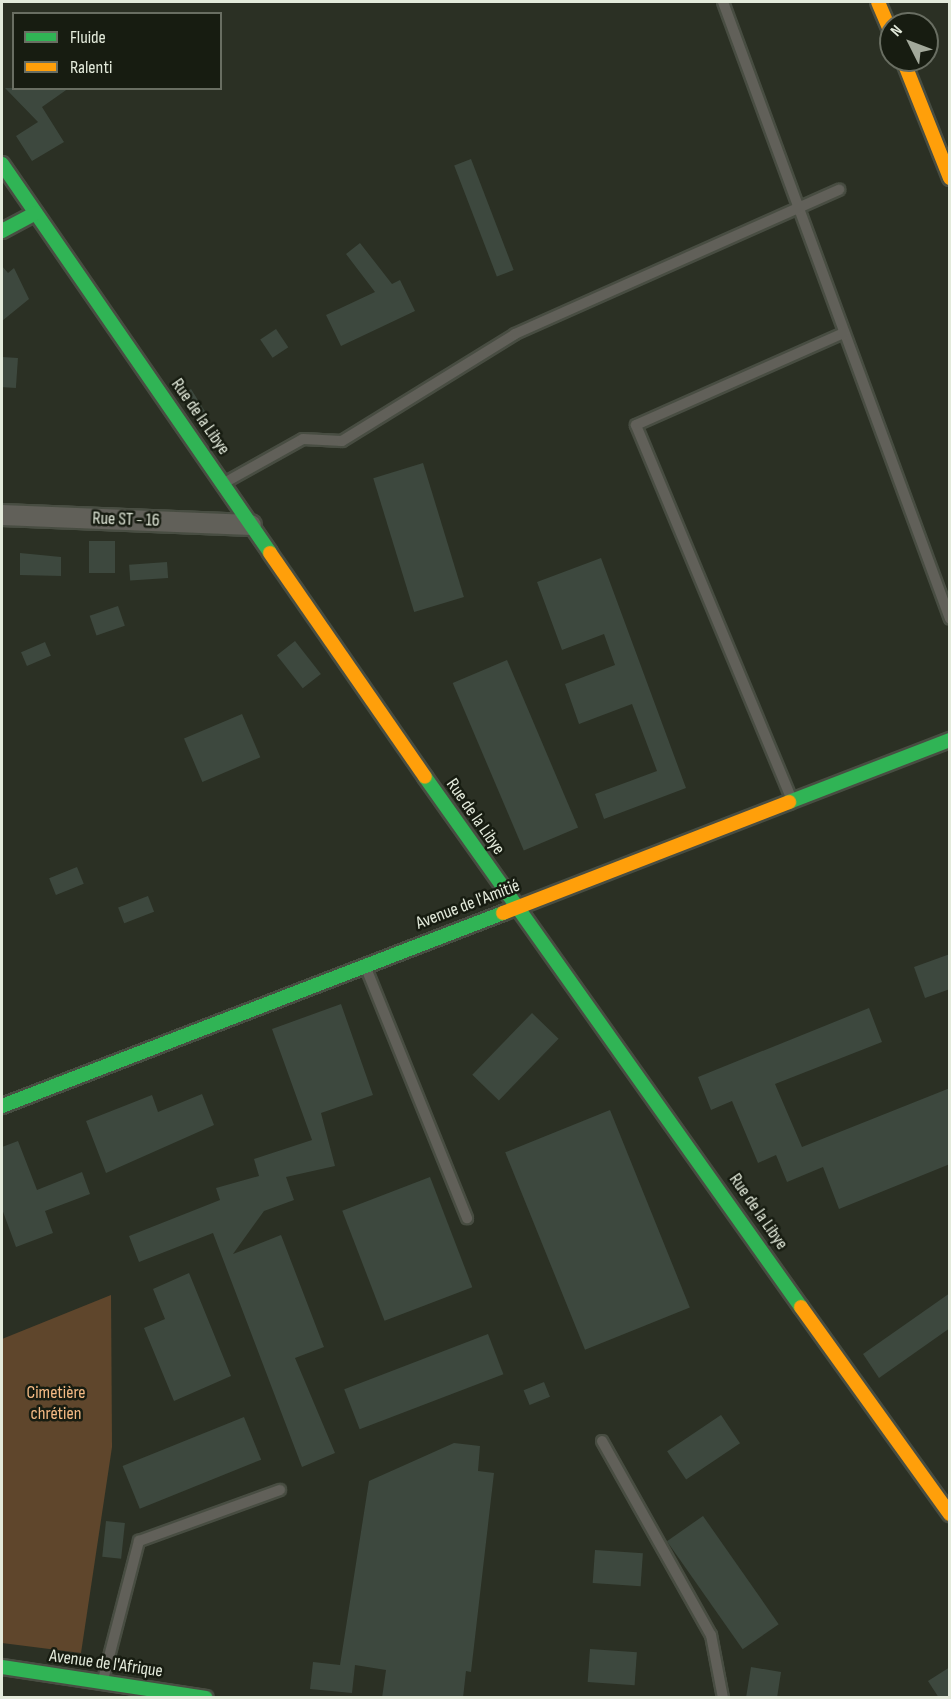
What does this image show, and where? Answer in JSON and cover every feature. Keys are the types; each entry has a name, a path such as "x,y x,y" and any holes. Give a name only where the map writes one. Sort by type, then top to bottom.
{"street":[{"path":"908,72 950,178"},
{"name":"Rue de la Libye","path":"3,170 36,213 224,483 514,906 950,1514"},
{"path":"2,231 36,213"},
{"name":"Rue ST - 16","path":"2,515 251,525"},
{"name":"Avenue de l'Amitié","path":"2,1106 514,906 950,740"},
{"name":"Avenue de l'Afrique","path":"2,1667 206,1698"}],"lane":[{"path":"723,2 950,619"},
{"path":"224,483 303,439 342,441 515,334 840,190"},
{"path":"792,800 636,425 844,333"},
{"path":"365,965 467,1218"},
{"path":"602,1441 711,1635 723,1698"},
{"path":"103,1681 139,1540 280,1490"}],"green space":[{"name":"Cimetière chrétien","path":"111,1295 112,1447 81,1653 2,1643 2,1339"}],"building":[{"path":"5,88 66,90 42,107 64,142 32,161 16,136 38,122"},
{"path":"471,159 514,270 497,277 454,165"},
{"path":"360,243 392,284 400,280 415,311 341,346 326,315 375,292 346,254"},
{"path":"2,266 8,273 14,268 29,299 2,321"},
{"path":"276,329 288,347 273,358 260,340"},
{"path":"2,357 18,358 16,388 2,387"},
{"path":"191,389 206,413 197,418 181,395"},
{"path":"423,463 464,597 414,612 373,478"},
{"path":"89,541 115,541 115,573 89,573"},
{"path":"20,553 61,557 61,576 20,575"},
{"path":"601,558 686,788 604,819 595,794 657,771 632,704 579,724 565,684 615,665 604,634 562,650 537,582"},
{"path":"167,562 168,578 130,581 129,565"},
{"path":"118,606 125,626 96,636 90,616"},
{"path":"295,641 321,674 303,688 277,655"},
{"path":"45,642 51,656 27,666 21,652"},
{"path":"507,660 578,828 524,851 453,683"},
{"path":"242,714 260,757 202,782 184,739"},
{"path":"77,867 84,884 56,895 49,878"},
{"path":"148,896 154,912 124,923 118,907"},
{"path":"950,954 950,989 925,998 914,967"},
{"path":"341,1004 373,1095 321,1113 335,1166 286,1177 294,1200 264,1211 233,1254 281,1235 324,1347 295,1358 335,1453 302,1467 213,1233 139,1262 129,1236 220,1200 216,1188 259,1176 254,1159 312,1140 272,1029"},
{"path":"869,1008 882,1042 775,1084 802,1147 950,1088 950,1164 839,1209 823,1167 787,1182 776,1155 758,1163 732,1101 711,1110 698,1077"},
{"path":"532,1013 559,1039 499,1101 472,1075"},
{"path":"202,1094 214,1125 106,1173 86,1121 152,1095 158,1112"},
{"path":"610,1110 690,1307 585,1350 505,1152"},
{"path":"18,1141 37,1190 82,1172 90,1194 45,1211 53,1233 16,1247 2,1209 2,1147"},
{"path":"430,1177 472,1287 385,1321 342,1211"},
{"path":"189,1273 231,1376 174,1401 144,1328 165,1319 153,1289"},
{"path":"950,1293 950,1328 879,1378 863,1354"},
{"path":"488,1334 503,1374 360,1429 344,1389"},
{"path":"544,1382 550,1397 530,1405 524,1390"},
{"path":"721,1415 740,1443 686,1480 667,1451"},
{"path":"244,1417 261,1460 140,1509 123,1466"},
{"path":"454,1443 480,1446 478,1471 494,1473 471,1672 466,1671 463,1698 382,1698 386,1670 355,1665 352,1693 310,1689 313,1662 340,1665 369,1481"},
{"path":"703,1516 779,1624 743,1649 667,1541"},
{"path":"106,1521 125,1523 121,1559 102,1557"},
{"path":"595,1550 643,1553 641,1586 593,1583"},
{"path":"590,1649 637,1652 635,1685 588,1682"},
{"path":"751,1667 781,1672 777,1698 746,1698"},
{"path":"950,1667 950,1698 939,1698 928,1681"}],"traffic: fast":[{"path":"2,164 270,553"},
{"path":"2,231 36,213"},
{"path":"789,802 950,740"},
{"path":"425,777 801,1307"},
{"path":"2,1106 503,913"},
{"path":"2,1667 206,1698"}],"traffic: slow":[{"path":"878,2 882,12"},
{"path":"908,72 950,178"},
{"path":"270,553 425,777"},
{"path":"503,913 789,802"},
{"path":"801,1307 950,1514"}]}
